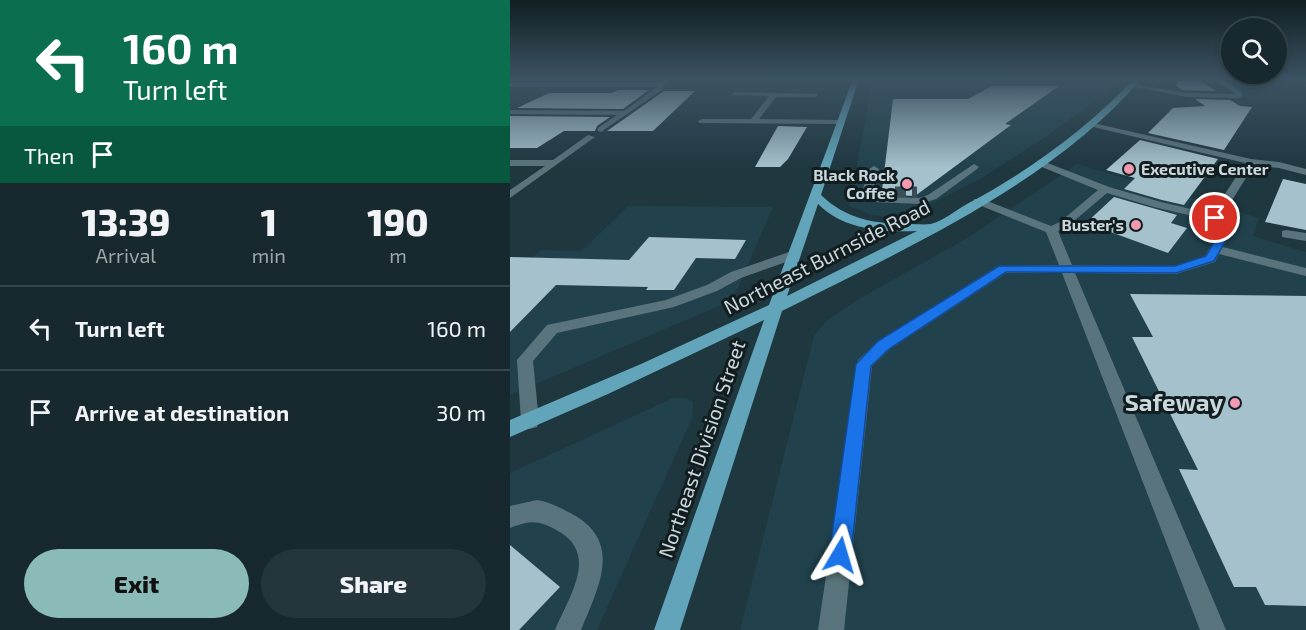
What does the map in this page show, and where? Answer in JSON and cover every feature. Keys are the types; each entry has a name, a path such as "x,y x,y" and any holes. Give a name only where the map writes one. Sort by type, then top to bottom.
{"main road":[{"name":"Northeast Division Street","path":"666,630 775,308 846,108"},
{"name":"Northeast Burnside Road","path":"510,429 705,343 934,227 1040,163 1092,124 1108,108"},
{"path":"815,195 832,212 856,222 899,228 934,227"}],"street":[{"path":"602,130 633,108"},
{"path":"753,122 764,108"},
{"path":"510,112 627,113"},
{"path":"702,121 841,122"},
{"path":"1092,124 1251,162 1279,165 1306,172"},
{"path":"510,195 591,137"},
{"path":"831,630 864,364 884,345 1003,268 1176,270 1210,259 1219,242 1215,218 1251,162"},
{"path":"510,163 553,163"},
{"path":"1040,163 1105,189 1158,205 1215,218"},
{"path":"874,169 868,189 871,195 878,200 920,201 932,197 974,167"},
{"path":"868,189 895,192"},
{"path":"978,201 1051,230 1064,224 1105,189"},
{"path":"917,192 940,190"},
{"path":"1051,230 1213,630"},
{"path":"1286,234 1306,237"},
{"path":"1215,249 1306,272"},
{"path":"530,421 525,360 552,328 669,304 712,288 736,275 795,254"},
{"path":"510,517 529,510 545,511 582,533 592,548 593,563 568,630"}],"shaded area":[{"path":"867,108 1085,108 982,178 923,208 896,217 872,215 849,206"},
{"path":"1077,164 1259,218 1253,236 1306,252 1306,630 740,630 814,336 827,320 859,299 969,237"},
{"path":"628,206 773,207 736,292 726,303 510,395 510,269 519,269 541,250 582,251"},
{"path":"673,398 685,398 693,402 692,418 597,630 510,630 510,473"}],"building":[{"path":"639,108 677,108 653,131 607,131"},
{"path":"892,108 1027,108 1005,124 1011,125 915,196 894,195 895,190 882,190"},
{"path":"1173,108 1251,108 1224,150 1148,133"},
{"path":"510,116 610,117 597,126 595,131 564,131 537,148 510,148"},
{"path":"778,126 807,127 788,159 780,167 755,167"},
{"path":"1140,140 1218,159 1184,205 1162,200 1124,189 1135,178 1106,170"},
{"path":"1283,179 1306,184 1306,230 1265,222"},
{"name":"Buster's","path":"1114,197 1177,215 1171,223 1187,228 1168,253 1086,223"},
{"path":"649,237 746,240 735,259 696,258 674,290 646,290 648,287 556,285 510,332 510,257 629,260"},
{"name":"Safeway","path":"1130,294 1306,296 1306,606 1265,605 1256,587 1234,587 1179,469 1198,470 1132,337 1153,337"},
{"path":"510,545 560,587 519,630 510,630"}],"tunnel":[{"path":"895,192 917,192"}],"place":[{"name":"Executive Center","path":"1129,169"},
{"name":"Black Rock Coffee","path":"907,184"},
{"name":"Buster's","path":"1136,225"},
{"name":"Safeway","path":"1235,403"}],"route":[{"path":"840,555 864,364 884,345 1003,268 1176,270 1210,259 1219,242 1215,218"}]}
